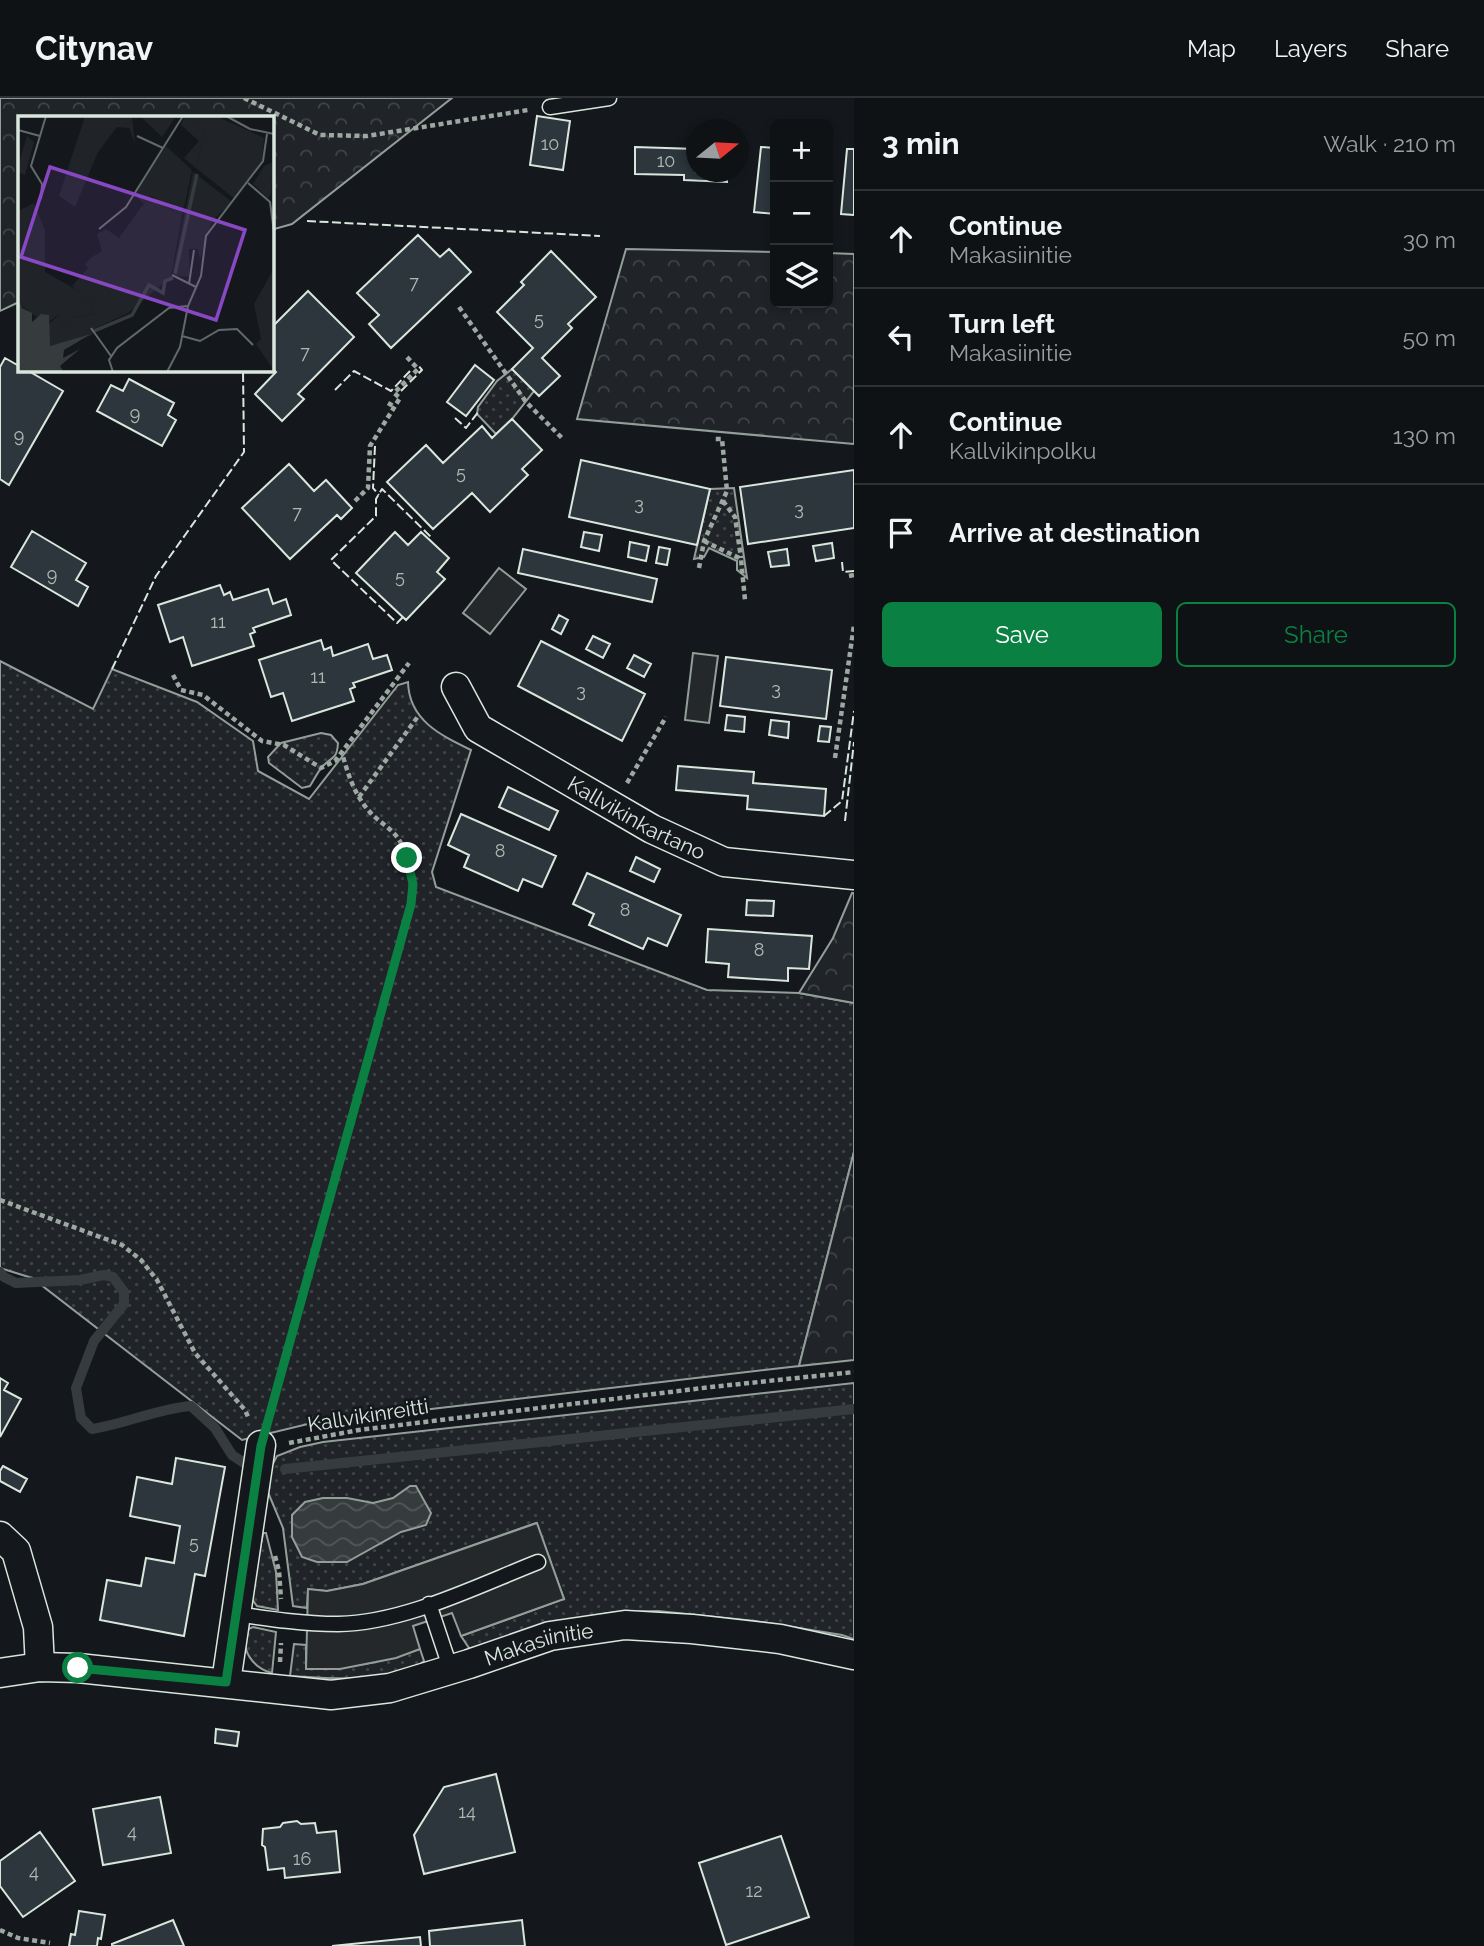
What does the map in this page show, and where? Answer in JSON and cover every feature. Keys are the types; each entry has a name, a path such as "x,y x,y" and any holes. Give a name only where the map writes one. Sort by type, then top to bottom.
{"street":[{"name":"Kallvikinkartano","path":"456,687 478,728 652,829 724,862 854,875"},
{"path":"226,1682 261,1446"},
{"path":"0,1536 16,1551 38,1627 40,1667"},
{"name":"Makasiinitie","path":"0,1672 40,1667 78,1668 331,1695 390,1688 550,1636 625,1625 780,1639 854,1655"}],"lane":[{"path":"550,107 609,98"},
{"path":"236,1614 282,1621 340,1624 383,1618 429,1604 538,1562"},
{"path":"429,1604 451,1670"}],"path":[{"path":"244,98 320,135 367,136 550,107"},
{"path":"459,307 526,401 562,438"},
{"path":"355,501 368,488 370,446 400,398 394,393 418,369 405,355"},
{"path":"388,403 394,407"},
{"path":"699,568 704,541 727,491 722,439 713,439"},
{"path":"723,501 735,517 745,600"},
{"path":"704,541 741,559"},
{"path":"835,758 854,625"},
{"path":"173,675 181,690 202,695 262,741 284,746 321,768 335,761 342,753 409,663"},
{"path":"359,797 419,715"},
{"path":"624,788 666,717"},
{"path":"261,1446 411,904 413,884 407,858 397,836 370,812 351,785 342,753"},
{"path":"0,1200 122,1245 141,1260 157,1280 195,1353 245,1410 261,1446"},
{"name":"Kallvikinreitti","path":"261,1446 372,1428 854,1372"},
{"path":"252,1505 269,1531 279,1571 282,1621 280,1672"},
{"path":"0,1930 18,1938 50,1943"}],"green space":[{"path":"0,98 452,98 292,224 273,229 273,116 18,116 18,302 0,311"},
{"path":"626,249 770,252 770,308 833,308 833,253 854,254 854,444 577,419"},
{"path":"512,369 534,391 496,434 477,414 478,407 497,381"},
{"path":"734,488 747,578 737,570 737,561 709,548 704,557 694,559 710,489"},
{"path":"0,661 93,709 112,669 197,702 253,741 258,771 309,799 398,685 408,682 414,707 428,725 471,750 432,872 436,887 707,990 799,993 854,1003 854,1152 799,1366 312,1423 242,1440 32,1278 0,1268"},
{"path":"321,733 331,735 338,743 337,748 335,755 321,768 310,786 302,788 269,763 268,757 281,743"},
{"path":"852,893 854,1003 799,993 833,938"},
{"path":"854,1152 854,1360 799,1366"},
{"path":"854,1383 854,1639 755,1621 658,1611 616,1612 567,1620 483,1648 469,1648 461,1636 564,1599 536,1523 363,1584 327,1591 308,1589 307,1608 293,1606 283,1528 267,1490 269,1471 277,1456 323,1442"},
{"path":"263,1533 266,1533 276,1572 278,1610 257,1606 251,1598"},
{"path":"253,1627 276,1632 272,1673 259,1667 247,1651 246,1630"},
{"path":"294,1644 306,1645 306,1669 364,1664 420,1649 424,1661 413,1669 380,1677 290,1676"}],"shaded area":[{"path":"499,568 526,589 490,634 463,613"},
{"path":"693,653 718,656 709,723 685,720"},
{"path":"537,1523 564,1599 461,1636 452,1613 413,1626 420,1649 396,1658 340,1669 306,1669 308,1589 327,1591 363,1584"}],"water":[{"path":"410,1486 416,1486 431,1513 426,1525 401,1532 347,1562 317,1562 302,1557 292,1537 292,1515 305,1502 323,1498 347,1498 373,1503 393,1498"}],"building":[{"path":"537,116 570,121 563,170 530,165"},
{"path":"635,147 686,149 686,180 684,175 635,174"},
{"path":"761,147 770,148 770,214 754,212"},
{"path":"847,149 854,149 854,215 841,214"},
{"path":"418,235 440,257 449,249 471,272 391,348 369,324 379,315 357,293"},
{"path":"551,251 596,297 568,324 572,328 542,358 560,376 539,396 512,369 533,348 497,312 524,285 521,282"},
{"path":"308,291 354,337 298,394 304,399 282,421 255,394 276,372 273,369 273,326"},
{"path":"5,358 18,365 18,371 28,371 63,391 9,485 0,479 0,367"},
{"path":"475,365 494,380 466,416 447,402"},
{"path":"129,379 174,403 168,415 176,420 162,446 97,411 111,385 123,391"},
{"path":"512,419 542,450 522,469 528,475 490,512 472,493 433,529 387,482 426,445 443,463 482,426 492,438"},
{"path":"581,460 710,489 697,545 569,517"},
{"path":"289,464 314,491 326,480 352,508 341,519 337,515 290,559 242,508"},
{"path":"854,470 854,528 748,544 740,487"},
{"path":"32,531 86,563 76,580 88,587 78,606 11,567"},
{"path":"395,532 408,545 421,532 449,558 437,572 445,579 406,620 356,573"},
{"path":"584,532 602,535 599,551 581,547"},
{"path":"630,542 649,546 646,561 628,557"},
{"path":"832,543 834,558 816,561 813,546"},
{"path":"659,547 670,549 667,565 656,563"},
{"path":"523,549 657,579 652,602 518,573"},
{"path":"787,549 789,565 771,567 768,552"},
{"path":"220,585 224,595 230,592 233,600 268,589 273,604 286,599 291,615 253,628 255,632 250,634 254,646 192,666 183,637 170,642 158,605"},
{"path":"559,615 568,620 561,634 552,629"},
{"path":"593,636 610,644 603,658 586,649"},
{"path":"321,640 324,650 331,647 333,656 368,644 373,659 387,655 392,670 353,683 355,687 350,689 354,701 292,721 283,693 271,697 259,660"},
{"path":"541,641 645,694 622,741 518,686"},
{"path":"634,655 651,664 644,677 627,668"},
{"path":"726,657 832,670 826,719 720,706"},
{"path":"727,715 745,717 744,732 725,730"},
{"path":"771,720 789,722 788,738 769,735"},
{"path":"820,726 831,727 829,742 818,741"},
{"path":"678,766 754,772 753,783 826,789 824,816 747,809 748,796 676,790"},
{"path":"508,787 558,811 549,830 499,807"},
{"path":"461,814 556,856 542,887 523,879 518,891 464,867 469,855 448,845"},
{"path":"636,857 660,869 654,882 630,871"},
{"path":"587,873 681,915 667,946 648,938 643,949 589,925 594,914 573,904"},
{"path":"747,900 774,901 773,916 746,915"},
{"path":"708,929 812,936 809,969 788,968 788,981 728,977 729,964 706,962"},
{"path":"0,1378 8,1383 4,1390 21,1399 0,1437"},
{"path":"176,1458 225,1467 205,1576 195,1574 184,1636 100,1620 107,1580 141,1586 146,1558 174,1563 180,1526 130,1516 137,1477 172,1484"},
{"path":"3,1466 27,1479 20,1492 0,1481"},
{"path":"216,1729 239,1732 237,1746 215,1743"},
{"path":"496,1774 515,1852 424,1874 414,1835 444,1787"},
{"path":"160,1797 171,1853 103,1865 93,1809"},
{"path":"297,1821 301,1824 315,1823 317,1833 336,1831 340,1872 285,1878 284,1868 268,1870 265,1847 262,1845 263,1829"},
{"path":"40,1832 75,1881 23,1917 0,1886 0,1861"},
{"path":"781,1836 809,1917 726,1945 699,1863"},
{"path":"79,1911 105,1915 101,1939 98,1938 97,1946 69,1946 71,1934 75,1935"},
{"path":"173,1920 184,1946 112,1946 112,1944"},
{"path":"522,1920 525,1946 430,1946 429,1931"},
{"path":"420,1937 421,1946 332,1946"}],"waterway":[{"path":"0,1272 16,1283 80,1280 104,1275 113,1277 124,1292 124,1304 94,1341 76,1388 81,1418 92,1429 191,1406 215,1428 232,1455 244,1463"},
{"path":"285,1469 854,1409"}],"fence":[{"path":"307,221 600,236"},
{"path":"401,391 422,370 417,364"},
{"path":"335,390 354,371 391,391 411,370"},
{"path":"112,669 156,576 244,452 243,371"},
{"path":"455,418 466,428 479,411"},
{"path":"375,446 373,488 379,495"},
{"path":"403,617 397,623 331,560 376,516 376,499 382,489 431,537 429,540"},
{"path":"842,562 843,572 854,571"},
{"path":"824,816 842,801 854,711"},
{"path":"845,821 854,742"}],"route":[{"path":"78,1668 226,1682 261,1446 411,904 413,884 407,858"}]}
